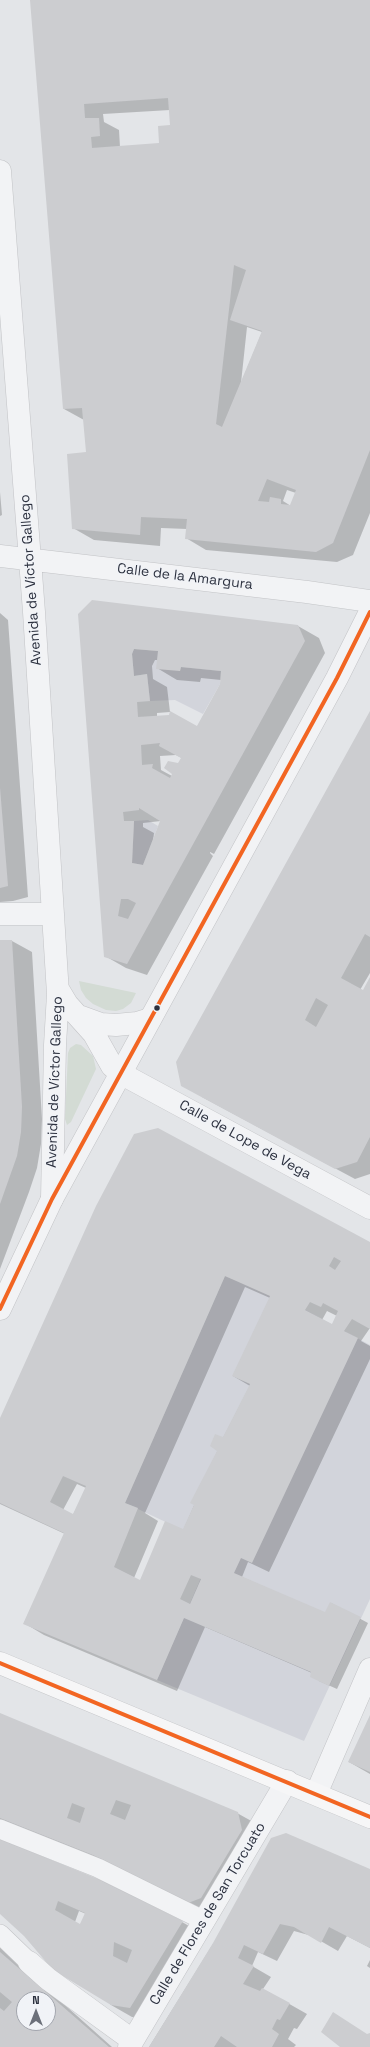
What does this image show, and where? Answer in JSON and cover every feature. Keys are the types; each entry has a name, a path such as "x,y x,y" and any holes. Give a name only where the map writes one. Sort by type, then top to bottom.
{"main road":[{"path":"0,1663 287,1781 370,1817"}],"street":[{"name":"Avenida de Víctor Gallego","path":"0,171 30,559 58,989 52,1199"},
{"name":"Calle de la Amargura","path":"0,556 307,592 370,601"},
{"path":"120,1073 337,678 370,612"},
{"path":"0,914 53,914"},
{"name":"Avenida de Víctor Gallego","path":"0,1309 52,1199 120,1073 110,1062 94,1034 67,1004 58,989"},
{"name":"Avenida de Víctor Gallego","path":"79,1016 94,1023 116,1026 137,1023 150,1019"},
{"name":"Calle de Lope de Vega","path":"120,1073 369,1205"},
{"path":"316,1794 370,1669"},
{"name":"Calle de Flores de San Torcuato","path":"131,2044 287,1781"},
{"path":"0,1829 98,1868 205,1921"},
{"path":"0,1934 48,1979 131,2044"}],"shaded area":[{"path":"134,649 158,651 180,671 181,667 221,671 220,684 203,714 175,700 150,701 147,674 134,676 132,654"},
{"path":"148,820 158,826 143,865 132,863 134,821"},
{"path":"79,981 136,993 131,1003 123,1009 116,1011 106,1010 93,1004 86,998 81,990"},
{"path":"76,1044 81,1045 93,1056 96,1069 71,1122 67,1125 65,1119 68,1053 70,1048"},
{"path":"225,1276 287,1300 370,1345 370,1599 304,1741 157,1680 215,1545 125,1503"}],"building":[{"path":"30,0 370,0 370,450 333,543 316,552 185,539 187,519 141,517 140,535 72,529 67,454 86,452 82,408 63,409","holes":["168,98 170,125 158,126 159,143 92,148 91,137 100,136 99,118 85,118 84,104","234,265 246,270 230,320 262,331 222,427 216,424","267,479 296,490 290,505 281,504 281,499 270,497 269,502 258,501"]},
{"path":"92,600 298,625 305,641 127,964 104,957 78,614","holes":["134,649 158,651 156,669 180,671 181,667 221,671 220,684 197,726 170,711 169,715 138,717 137,702 150,701 147,674 134,676 132,654","160,743 159,746 181,758 178,763 168,761 164,768 172,774 170,778 152,768 153,764 142,765 141,745","139,808 160,821 143,865 132,863 134,821 124,821 123,812 139,810","121,899 128,899 136,903 128,919 118,916"]},
{"path":"370,711 370,937 365,934 341,978 363,990 370,977 370,1137 357,1162 335,1169 181,1086 176,1062","holes":["316,998 328,1005 316,1027 305,1020"]},
{"path":"0,788 8,886 0,888"},
{"path":"0,940 12,940 22,1107 21,1132 17,1156 0,1204"},
{"path":"158,1128 370,1242 370,1329 352,1319 344,1331 358,1338 252,1563 241,1558 234,1573 325,1612 330,1602 361,1617 329,1686 310,1677 311,1672 184,1618 157,1680 23,1624 64,1533 0,1503 0,1418 96,1206 134,1134","holes":["334,1257 341,1261 335,1270 329,1266","225,1276 270,1296 232,1376 250,1384 223,1437 215,1434 210,1446 217,1451 190,1503 194,1505 183,1529 165,1521 140,1580 114,1567 138,1508 125,1503","310,1302 321,1307 323,1303 338,1311 332,1324 305,1310","63,1476 86,1486 73,1514 50,1502","191,1575 201,1579 190,1604 180,1599"]},
{"path":"0,1713 238,1812 242,1830 201,1898 188,1903 93,1855 0,1818","holes":["116,1800 131,1805 125,1820 110,1814","72,1803 85,1808 80,1823 67,1818"]},
{"path":"370,1715 370,1772 348,1762"},
{"path":"286,1833 370,1869 370,1948 329,1927 321,1943 294,1927 280,1924 263,1954 244,1945 238,1958 254,1966 243,1984 260,1991 262,1988 290,2003 280,2020 277,2019 272,2029 279,2034 272,2047 237,2047 221,2036 214,2047 149,2047 213,1943 271,1838"},
{"path":"0,1839 103,1881 183,1921 130,2008 111,2005 53,1970 24,1936 0,1914","holes":["58,1901 85,1913 80,1924 55,1910","114,1942 132,1950 127,1963 113,1956"]},
{"path":"0,1952 45,1991 16,1991 16,2031 56,2031 56,2001 109,2047 0,2047 0,2008 4,2011 12,2002 0,1992"},
{"path":"333,2012 367,2034 370,2033 370,2047 340,2047 321,2032"}],"transit line":[{"path":"0,1309 52,1199 337,678 370,612"},
{"path":"0,1663 370,1817"}]}
